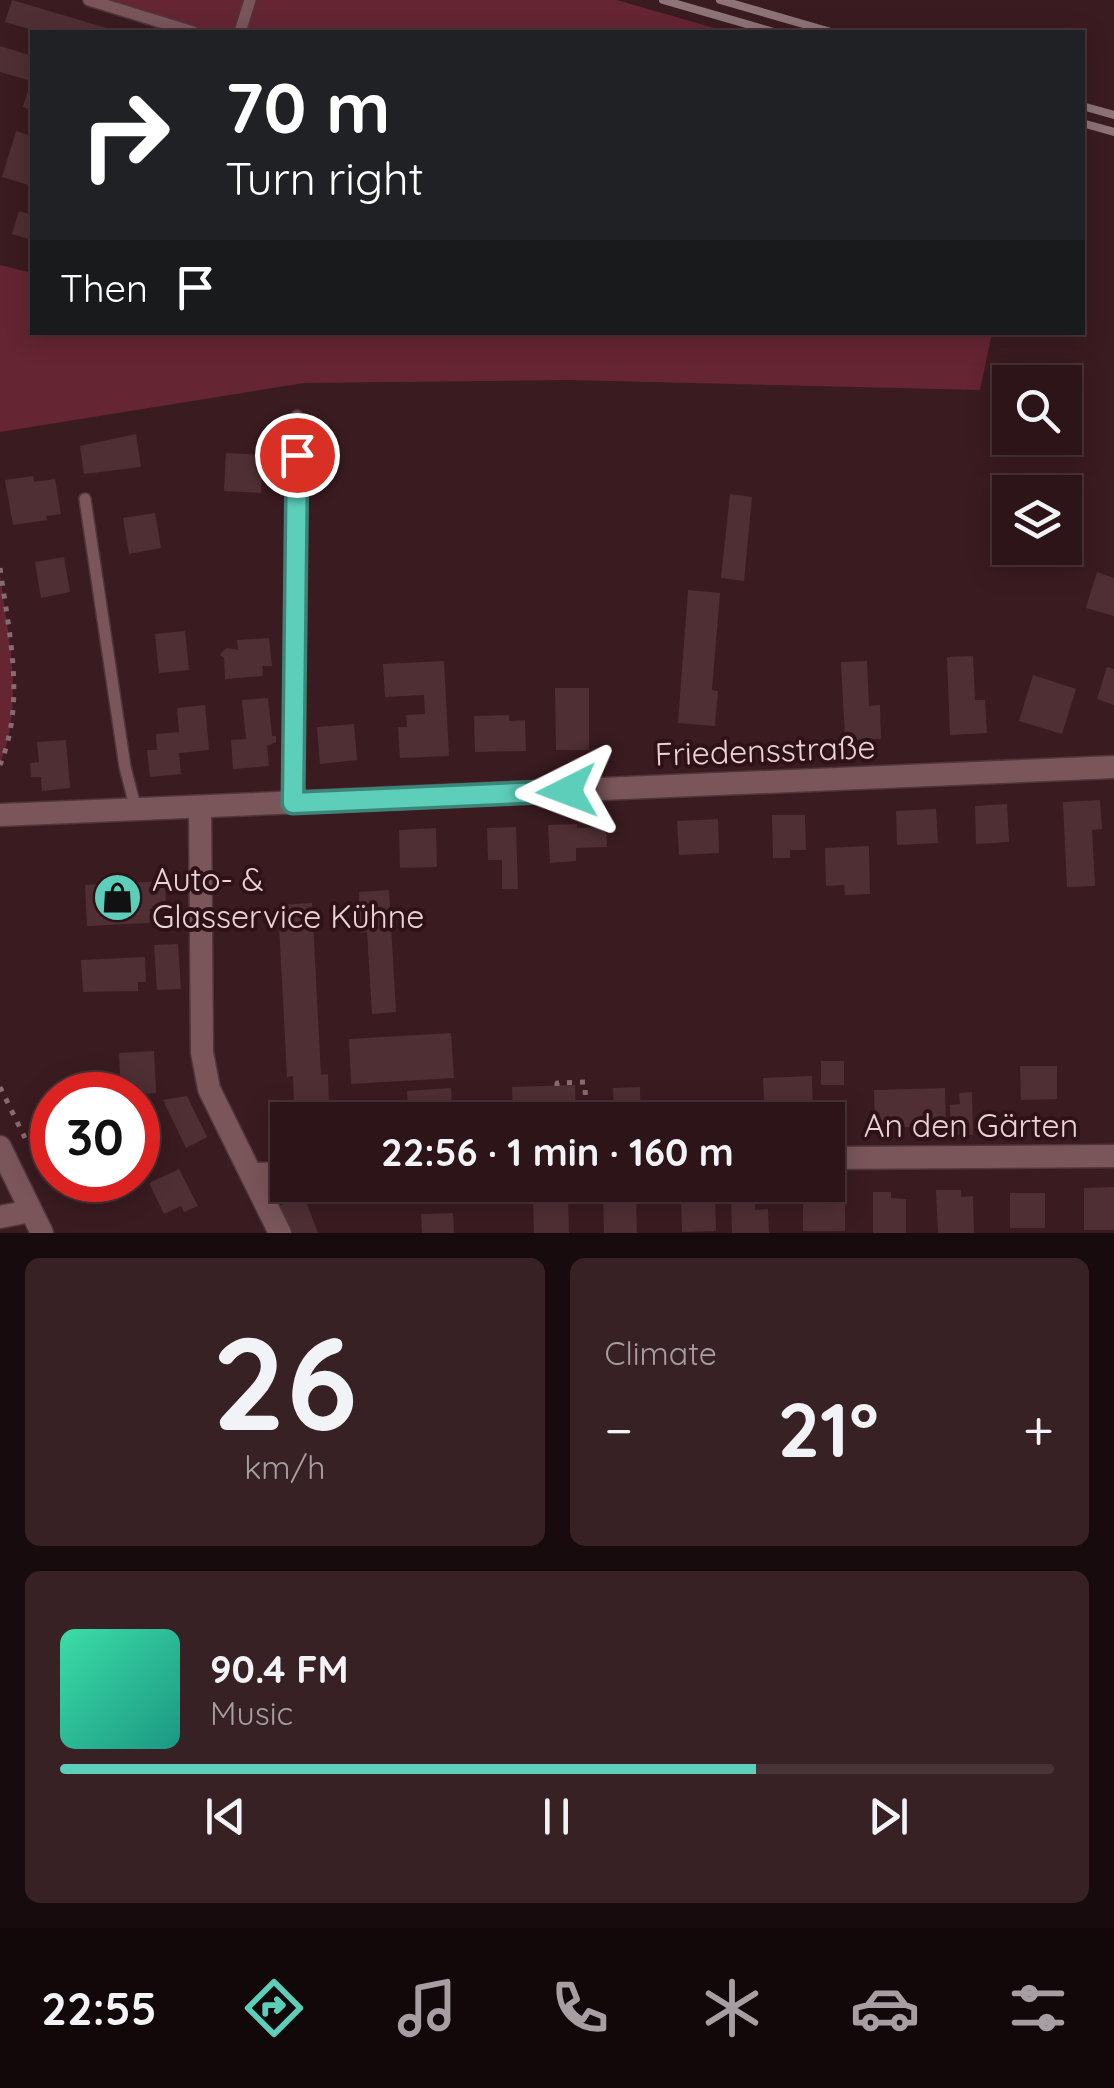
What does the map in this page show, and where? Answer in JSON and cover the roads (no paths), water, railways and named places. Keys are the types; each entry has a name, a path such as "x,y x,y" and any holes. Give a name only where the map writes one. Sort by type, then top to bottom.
{"street":[{"name":"Friedensstraße","path":"0,815 1114,768"},
{"path":"200,808 202,1052 209,1089 280,1233"},
{"path":"0,1147 42,1233"},
{"name":"An den Gärten","path":"845,1158 1114,1156"},
{"path":"251,1174 270,1173"},
{"path":"0,1217 31,1211"}],"lane":[{"path":"89,0 186,30"},
{"path":"241,30 250,0"},
{"path":"293,803 297,416"},
{"path":"86,499 125,767 136,810"}],"railway":[{"path":"663,0 767,30"},
{"path":"720,0 824,30"},
{"path":"1085,107 1114,115"},
{"path":"1085,124 1114,132"}],"place":[{"name":"Auto- & Glasservice Kühne","path":"117,897"}]}
